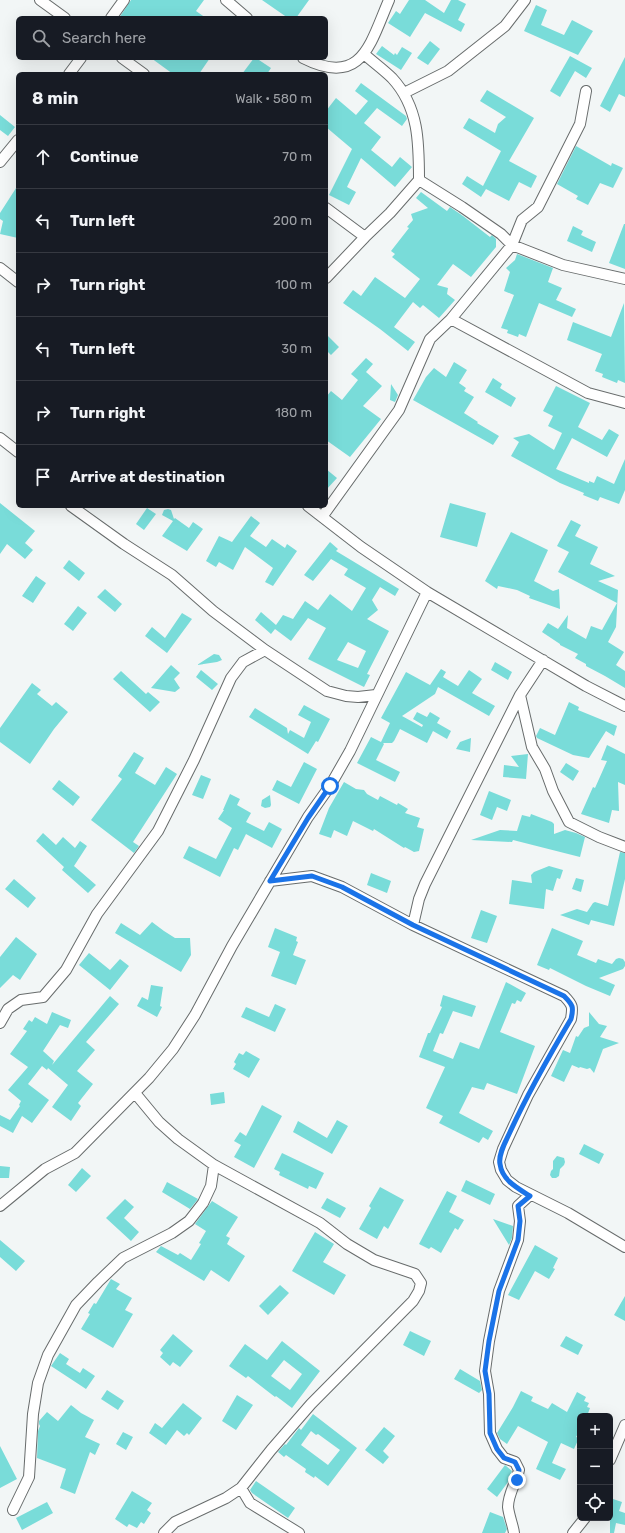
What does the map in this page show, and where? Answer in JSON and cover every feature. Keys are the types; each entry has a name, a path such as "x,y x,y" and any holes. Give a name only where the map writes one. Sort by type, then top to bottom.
{"street":[{"path":"40,0 63,16"},
{"path":"112,16 124,0"},
{"path":"226,0 245,16"},
{"path":"308,60 321,66 338,67 352,65 364,54 390,0"},
{"path":"404,93 448,71 505,26 525,0"},
{"path":"328,276 390,213 419,180 417,133 412,109 404,93 392,78 364,54"},
{"path":"70,72 80,60"},
{"path":"125,60 141,72"},
{"path":"322,517 399,410 430,339 451,319 512,245 522,220 538,207 580,124 586,91"},
{"path":"0,162 16,142"},
{"path":"419,180 469,211 501,234 512,245 563,264 625,280"},
{"path":"328,209 365,237"},
{"path":"0,268 16,280"},
{"path":"451,319 588,393 625,402"},
{"path":"0,438 16,450"},
{"path":"74,508 124,544 172,575 214,611 265,650 327,691 346,696 358,697 376,695"},
{"path":"311,508 361,547 427,592 586,686 625,706"},
{"path":"0,1206 45,1169 75,1154 174,1049 195,1015 232,946 270,881 308,818 330,786 350,751 427,592"},
{"path":"0,1024 8,1009 22,1000 43,996 66,970 97,914 158,831 194,760 231,678 243,662 265,650"},
{"path":"413,925 419,898 425,884 520,695 543,660"},
{"path":"520,695 532,747 545,769 553,791 569,822 599,837 625,847"},
{"path":"270,881 312,876 342,887 413,925 564,996 571,1003 573,1009 571,1019 528,1094 503,1149 499,1162 508,1180 516,1187 530,1196 568,1213 625,1247"},
{"path":"134,1093 178,1139 214,1165 320,1223 347,1244 374,1260 415,1274 421,1283 419,1292 413,1301 311,1404 271,1450 242,1488 226,1498 175,1522 164,1533"},
{"path":"13,1510 29,1477 33,1414 38,1383 48,1354 76,1305 124,1258 172,1233 189,1221 203,1203 211,1186 214,1165"},
{"path":"514,1533 508,1508 510,1493 517,1480 519,1470 515,1462 504,1458 497,1449 490,1433 489,1394 485,1371 489,1341 499,1291 518,1240 520,1221 518,1206 530,1196"},
{"path":"613,1453 625,1425"},
{"path":"242,1488 250,1503 299,1533"},
{"path":"573,1533 583,1521"}],"building":[{"path":"131,0 204,0 196,11 203,16 120,16"},
{"path":"262,0 309,0 297,16 285,16"},
{"path":"409,0 425,0 444,13 451,0 458,0 466,4 458,20 465,24 461,32 425,13 410,37 388,23 396,11 400,14"},
{"path":"536,5 547,10 541,25 564,35 572,20 593,31 578,55 524,31"},
{"path":"430,41 440,49 428,65 417,58"},
{"path":"382,46 394,55 395,53 397,55 402,47 412,53 401,70 376,54"},
{"path":"570,56 592,68 586,78 575,71 560,97 550,91"},
{"path":"625,57 625,97 619,94 610,112 600,106"},
{"path":"154,60 209,60 200,72 170,72"},
{"path":"252,60 259,60 271,68 268,72 244,72"},
{"path":"361,83 406,116 407,119 402,126 377,108 364,123 381,137 371,150 392,167 400,157 412,167 395,187 361,158 347,187 356,192 349,205 329,195 352,149 328,129 328,108 336,98 356,115 368,101 355,91"},
{"path":"487,90 534,118 509,161 537,176 531,188 519,182 509,201 486,189 481,197 462,184 467,176 483,186 501,151 463,128 469,118 495,133 498,124 506,117 480,101"},
{"path":"0,115 15,127 8,136 0,130"},
{"path":"576,146 611,166 612,163 623,168 613,188 600,183 588,205 576,199 578,196 557,184"},
{"path":"16,188 16,238 0,234 3,221 0,219 0,213"},
{"path":"421,192 447,211 450,207 490,237 492,235 496,239 496,247 471,277 453,264 437,285 448,288 447,294 455,300 439,318 423,305 420,308 413,302 394,327 415,342 408,351 343,303 353,290 361,296 375,277 405,298 420,279 392,257 395,254 391,251 409,228 407,227 413,220 411,214 428,208 416,198"},
{"path":"625,224 625,269 609,263"},
{"path":"573,226 583,231 581,235 596,242 592,252 567,241"},
{"path":"517,254 553,268 548,282 562,288 556,300 576,309 572,317 539,303 526,337 519,334 518,337 507,333 508,330 501,328 514,295 504,291 510,272 506,268 515,260"},
{"path":"624,303 625,383 618,380 617,383 602,377 603,374 595,371 602,354 567,340 573,322 611,337"},
{"path":"328,336 339,347 331,355 328,352"},
{"path":"366,358 373,364 366,372 382,386 363,406 381,419 350,457 328,441 328,395 331,391 342,400 358,380 351,374"},
{"path":"454,362 467,370 459,383 466,388 464,391 474,397 464,413 478,422 477,423 499,436 493,445 413,400 426,377 434,368 446,377"},
{"path":"493,378 502,384 500,388 516,398 511,407 485,392"},
{"path":"391,384 398,395 395,402 390,400"},
{"path":"556,386 590,403 578,427 602,440 609,429 619,435 607,457 572,438 556,469 589,483 589,481 594,483 597,476 614,484 625,459 625,490 619,504 600,497 598,501 583,495 584,493 560,483 511,456 519,442 513,438 529,434 554,450 562,433 548,426 553,416 543,411"},
{"path":"328,471 337,478 328,488"},
{"path":"0,503 35,531 25,543 33,550 25,559 7,544 0,554"},
{"path":"450,503 486,513 477,547 440,537"},
{"path":"147,508 156,514 144,530 136,524"},
{"path":"164,510 171,510 174,519 175,518 189,528 193,522 203,529 187,551 162,536 173,521 162,515"},
{"path":"251,516 260,523 250,536 266,547 272,539 285,548 287,544 297,551 273,586 265,582 273,568 245,547 233,570 219,562 216,567 206,561 219,536 232,542"},
{"path":"571,520 581,525 575,536 598,547 590,564 615,576 598,581 618,590 616,627 608,642 624,652 616,665 625,671 625,688 586,666 586,664 575,658 578,654 560,645 542,632 548,623 558,629 568,615 567,628 586,639 591,626 602,630 617,603 558,572 569,552 557,546"},
{"path":"511,532 548,550 534,581 553,591 559,589 560,609 529,598 530,596 517,590 498,586 497,589 485,581"},
{"path":"330,542 338,549 336,551 399,589 395,596 380,587 372,600 378,610 367,619 389,631 367,674 370,675 364,687 308,659 326,628 308,618 291,641 275,629 271,634 255,620 261,612 276,625 283,615 293,619 305,601 318,610 330,594 352,611 366,588 344,575 348,569 331,559 313,581 304,575","holes":["348,642 366,651 358,668 337,660"]},
{"path":"69,560 85,573 79,581 63,568"},
{"path":"36,576 46,583 33,603 22,596"},
{"path":"105,589 122,604 115,612 97,597"},
{"path":"78,606 87,613 73,631 64,624"},
{"path":"182,613 192,619 167,653 145,636 152,627 165,638"},
{"path":"214,654 219,655 222,660 197,665"},
{"path":"495,662 512,672 508,680 491,670"},
{"path":"171,665 180,673 174,679 180,688 175,692 151,688"},
{"path":"441,669 446,672 443,677 458,686 469,670 482,679 472,693 495,706 489,716 438,687 435,694 402,716 422,727 423,725 413,719 417,712 427,717 430,712 440,718 437,723 451,731 447,739 433,731 427,743 400,729 392,743 383,743 384,744 376,760 400,772 395,782 357,763 371,737 381,742 390,723 381,718 406,672 430,685"},
{"path":"201,670 218,684 212,690 196,677"},
{"path":"121,671 146,694 148,692 160,702 150,712 113,679"},
{"path":"32,683 41,690 37,694 52,706 56,702 68,712 54,729 30,764 0,742 0,728"},
{"path":"569,702 579,707 578,710 617,726 614,736 606,731 589,758 573,755 537,738 536,736 540,728 555,735"},
{"path":"304,705 330,719 318,742 316,741 308,754 249,717 255,708 287,728 288,734 290,730 304,738 311,722 298,715"},
{"path":"471,738 470,752 456,749 460,742"},
{"path":"607,745 625,754 625,785 618,782 619,811 612,810 609,823 581,814 607,761 601,760"},
{"path":"134,752 144,758 135,773 155,785 166,767 177,774 133,842 139,846 134,853 91,820 122,779 118,776"},
{"path":"528,754 526,779 503,777 504,765 519,767 511,756"},
{"path":"304,762 317,769 299,804 272,790 277,780 291,787"},
{"path":"566,763 579,771 573,781 560,772"},
{"path":"201,775 211,779 203,799 192,795"},
{"path":"59,780 80,797 73,806 52,789"},
{"path":"344,782 356,789 364,790 367,794 378,800 380,796 397,805 398,803 408,809 405,813 420,818 417,827 424,829 419,851 414,852 405,847 404,848 374,829 373,831 353,821 347,836 334,830 331,838 319,834 329,808"},
{"path":"489,791 511,800 507,811 497,807 492,820 480,815"},
{"path":"230,794 240,799 237,805 251,813 246,822 264,831 269,822 282,829 272,848 246,834 238,850 234,848 220,877 183,858 189,846 216,859 232,828 218,819 224,810"},
{"path":"270,795 270,807 265,808 261,806 262,800"},
{"path":"531,814 552,822 554,824 554,834 565,830 585,837 580,857 513,840 512,842 471,840 500,830 517,831 522,815 530,817"},
{"path":"43,833 56,845 63,837 75,848 80,841 87,846 74,866 96,885 88,893 62,870 64,867 36,841"},
{"path":"620,852 625,853 625,879 614,926 591,920 589,925 560,915 577,909 587,912 595,902 608,906"},
{"path":"549,866 563,870 560,879 557,878 553,891 546,889 544,909 509,904 512,880 532,883 531,875 534,872"},
{"path":"371,873 391,881 387,893 367,885"},
{"path":"576,878 584,880 581,892 572,889"},
{"path":"14,879 36,898 28,908 5,889"},
{"path":"481,910 497,916 487,943 471,938"},
{"path":"152,922 175,938 190,938 191,955 181,972 115,933 121,923 140,935"},
{"path":"275,928 297,937 296,941 298,942 293,955 306,960 296,985 271,976 280,952 268,947"},
{"path":"552,928 583,941 577,955 596,963 598,959 612,964 616,959 623,959 625,966 623,969 599,978 615,985 610,996 550,968 549,970 537,965"},
{"path":"16,937 37,954 20,980 13,975 0,988 0,957"},
{"path":"89,953 110,970 120,959 129,966 110,990 79,965"},
{"path":"506,982 526,993 521,1002 517,1000 515,1004 512,1003 500,1032 535,1046 517,1094 487,1083 484,1090 472,1087 459,1113 493,1131 488,1140 483,1137 479,1143 439,1123 443,1116 426,1108 445,1067 419,1057 428,1033 430,1033 442,1007 440,1006 443,995 476,1006 472,1017 453,1011 443,1034 440,1033 433,1051 453,1059 460,1042 479,1049"},
{"path":"151,985 163,987 160,1006 162,1007 157,1017 137,1006 142,997 148,1000"},
{"path":"110,996 119,1004 86,1042 95,1050 77,1071 93,1084 78,1103 81,1106 71,1121 52,1107 68,1085 48,1068 47,1070 42,1066 28,1084 49,1100 32,1123 22,1116 13,1133 0,1126 0,1115 10,1120 20,1106 21,1101 8,1090 28,1067 10,1054 27,1031 23,1029 29,1020 32,1022 35,1017 47,1024 52,1012 71,1020 68,1028 60,1025 43,1051 54,1061 52,1065"},
{"path":"275,1004 286,1009 275,1032 241,1017 246,1007 269,1017"},
{"path":"589,1012 599,1024 607,1026 600,1037 619,1043 603,1049 594,1073 590,1068 579,1068 572,1065 564,1082 551,1076 563,1050 570,1053 576,1036 578,1037 584,1028 589,1026"},
{"path":"246,1051 260,1059 249,1078 233,1069 236,1064 234,1062 239,1053 243,1055"},
{"path":"224,1092 225,1103 211,1105 210,1094"},
{"path":"262,1105 282,1116 254,1168 234,1157 241,1145 234,1141 240,1132 246,1136"},
{"path":"337,1120 348,1126 332,1154 293,1132 298,1121 327,1138"},
{"path":"584,1144 604,1154 599,1164 579,1154"},
{"path":"282,1153 324,1173 316,1189 309,1186 308,1189 279,1175 280,1172 274,1169"},
{"path":"557,1156 564,1158 565,1162 560,1169 559,1176 552,1178 550,1175 553,1169 553,1161"},
{"path":"0,1166 10,1167 9,1178 0,1178"},
{"path":"82,1168 91,1176 76,1192 68,1185"},
{"path":"466,1180 495,1194 490,1205 461,1191"},
{"path":"167,1182 198,1199 190,1209 162,1192"},
{"path":"380,1187 404,1200 388,1229 384,1226 377,1239 359,1229 371,1208 369,1206"},
{"path":"447,1191 457,1196 449,1212 464,1220 458,1230 455,1228 441,1253 431,1247 429,1249 419,1244"},
{"path":"327,1198 346,1208 340,1218 321,1208"},
{"path":"125,1199 134,1207 124,1218 139,1232 131,1241 106,1218"},
{"path":"212,1201 238,1217 226,1236 230,1238 227,1244 245,1256 229,1282 211,1270 204,1281 156,1252 161,1246 178,1255 180,1253 191,1260 201,1244 199,1243 206,1231 195,1224"},
{"path":"493,1219 513,1226 512,1238 509,1245"},
{"path":"315,1232 334,1244 323,1262 346,1275 334,1295 292,1271"},
{"path":"0,1240 25,1261 16,1271 0,1257"},
{"path":"535,1245 558,1258 553,1268 555,1269 549,1279 535,1271 519,1300 508,1295"},
{"path":"111,1279 120,1284 116,1289 132,1298 125,1310 133,1314 113,1348 81,1329 90,1314 88,1313 94,1303 96,1304"},
{"path":"280,1285 289,1293 268,1315 259,1306"},
{"path":"625,1296 625,1321 614,1315"},
{"path":"410,1331 431,1341 424,1356 403,1345"},
{"path":"173,1334 193,1351 180,1367 173,1362 170,1366 160,1357 163,1353 160,1350"},
{"path":"566,1336 583,1345 578,1355 560,1346"},
{"path":"282,1341 320,1371 292,1408 248,1376 246,1378 229,1366 245,1344 267,1360","holes":["284,1360 302,1374 290,1390 271,1376"]},
{"path":"60,1353 69,1359 66,1364 80,1373 83,1368 95,1376 86,1389 51,1366"},
{"path":"460,1369 480,1381 482,1390 479,1393 454,1379"},
{"path":"107,1390 124,1401 118,1410 101,1399"},
{"path":"521,1391 533,1397 531,1401 548,1409 552,1403 567,1412 577,1392 586,1397 584,1401 589,1403 587,1407 590,1408 588,1413 577,1413 577,1442 574,1449 561,1443 552,1463 566,1469 560,1480 536,1469 548,1442 518,1426 507,1444 500,1439 497,1433"},
{"path":"237,1395 253,1405 236,1430 222,1421"},
{"path":"183,1403 202,1418 189,1435 187,1433 184,1436 177,1430 166,1445 149,1433 155,1423 162,1428"},
{"path":"71,1405 81,1413 94,1420 85,1437 100,1444 95,1455 90,1452 75,1494 60,1488 66,1469 37,1458 38,1431 40,1426 39,1421 47,1412 58,1421"},
{"path":"313,1414 357,1448 328,1486 315,1476 314,1478 305,1472 306,1469 286,1455 284,1457 278,1452 285,1444 286,1445 299,1428 301,1430","holes":["311,1431 316,1435 318,1434 340,1450 328,1465 301,1445"]},
{"path":"384,1427 395,1436 383,1451 389,1457 383,1464 365,1450"},
{"path":"123,1432 133,1437 126,1450 116,1444"},
{"path":"0,1446 17,1479 0,1488"},
{"path":"505,1465 512,1471 508,1482 497,1497 487,1489"},
{"path":"256,1481 295,1508 288,1518 252,1493 250,1490"},
{"path":"132,1491 152,1503 147,1510 151,1513 144,1524 141,1522 137,1528 129,1524 127,1527 115,1519"},
{"path":"613,1499 622,1502 619,1511 625,1513 625,1525 616,1523 614,1533 610,1533 610,1521 613,1521"},
{"path":"47,1502 53,1513 22,1530 16,1518"},
{"path":"490,1512 503,1517 507,1529 505,1533 482,1533"}],"route":[{"path":"330,786 308,818 270,881 312,876 342,887 413,925 564,996 571,1003 573,1009 571,1019 528,1094 503,1149 499,1162 508,1180 530,1196 518,1206 520,1221 518,1240 499,1291 489,1341 485,1371 489,1394 490,1433 497,1449 504,1458 515,1462 519,1470 517,1480"}]}
